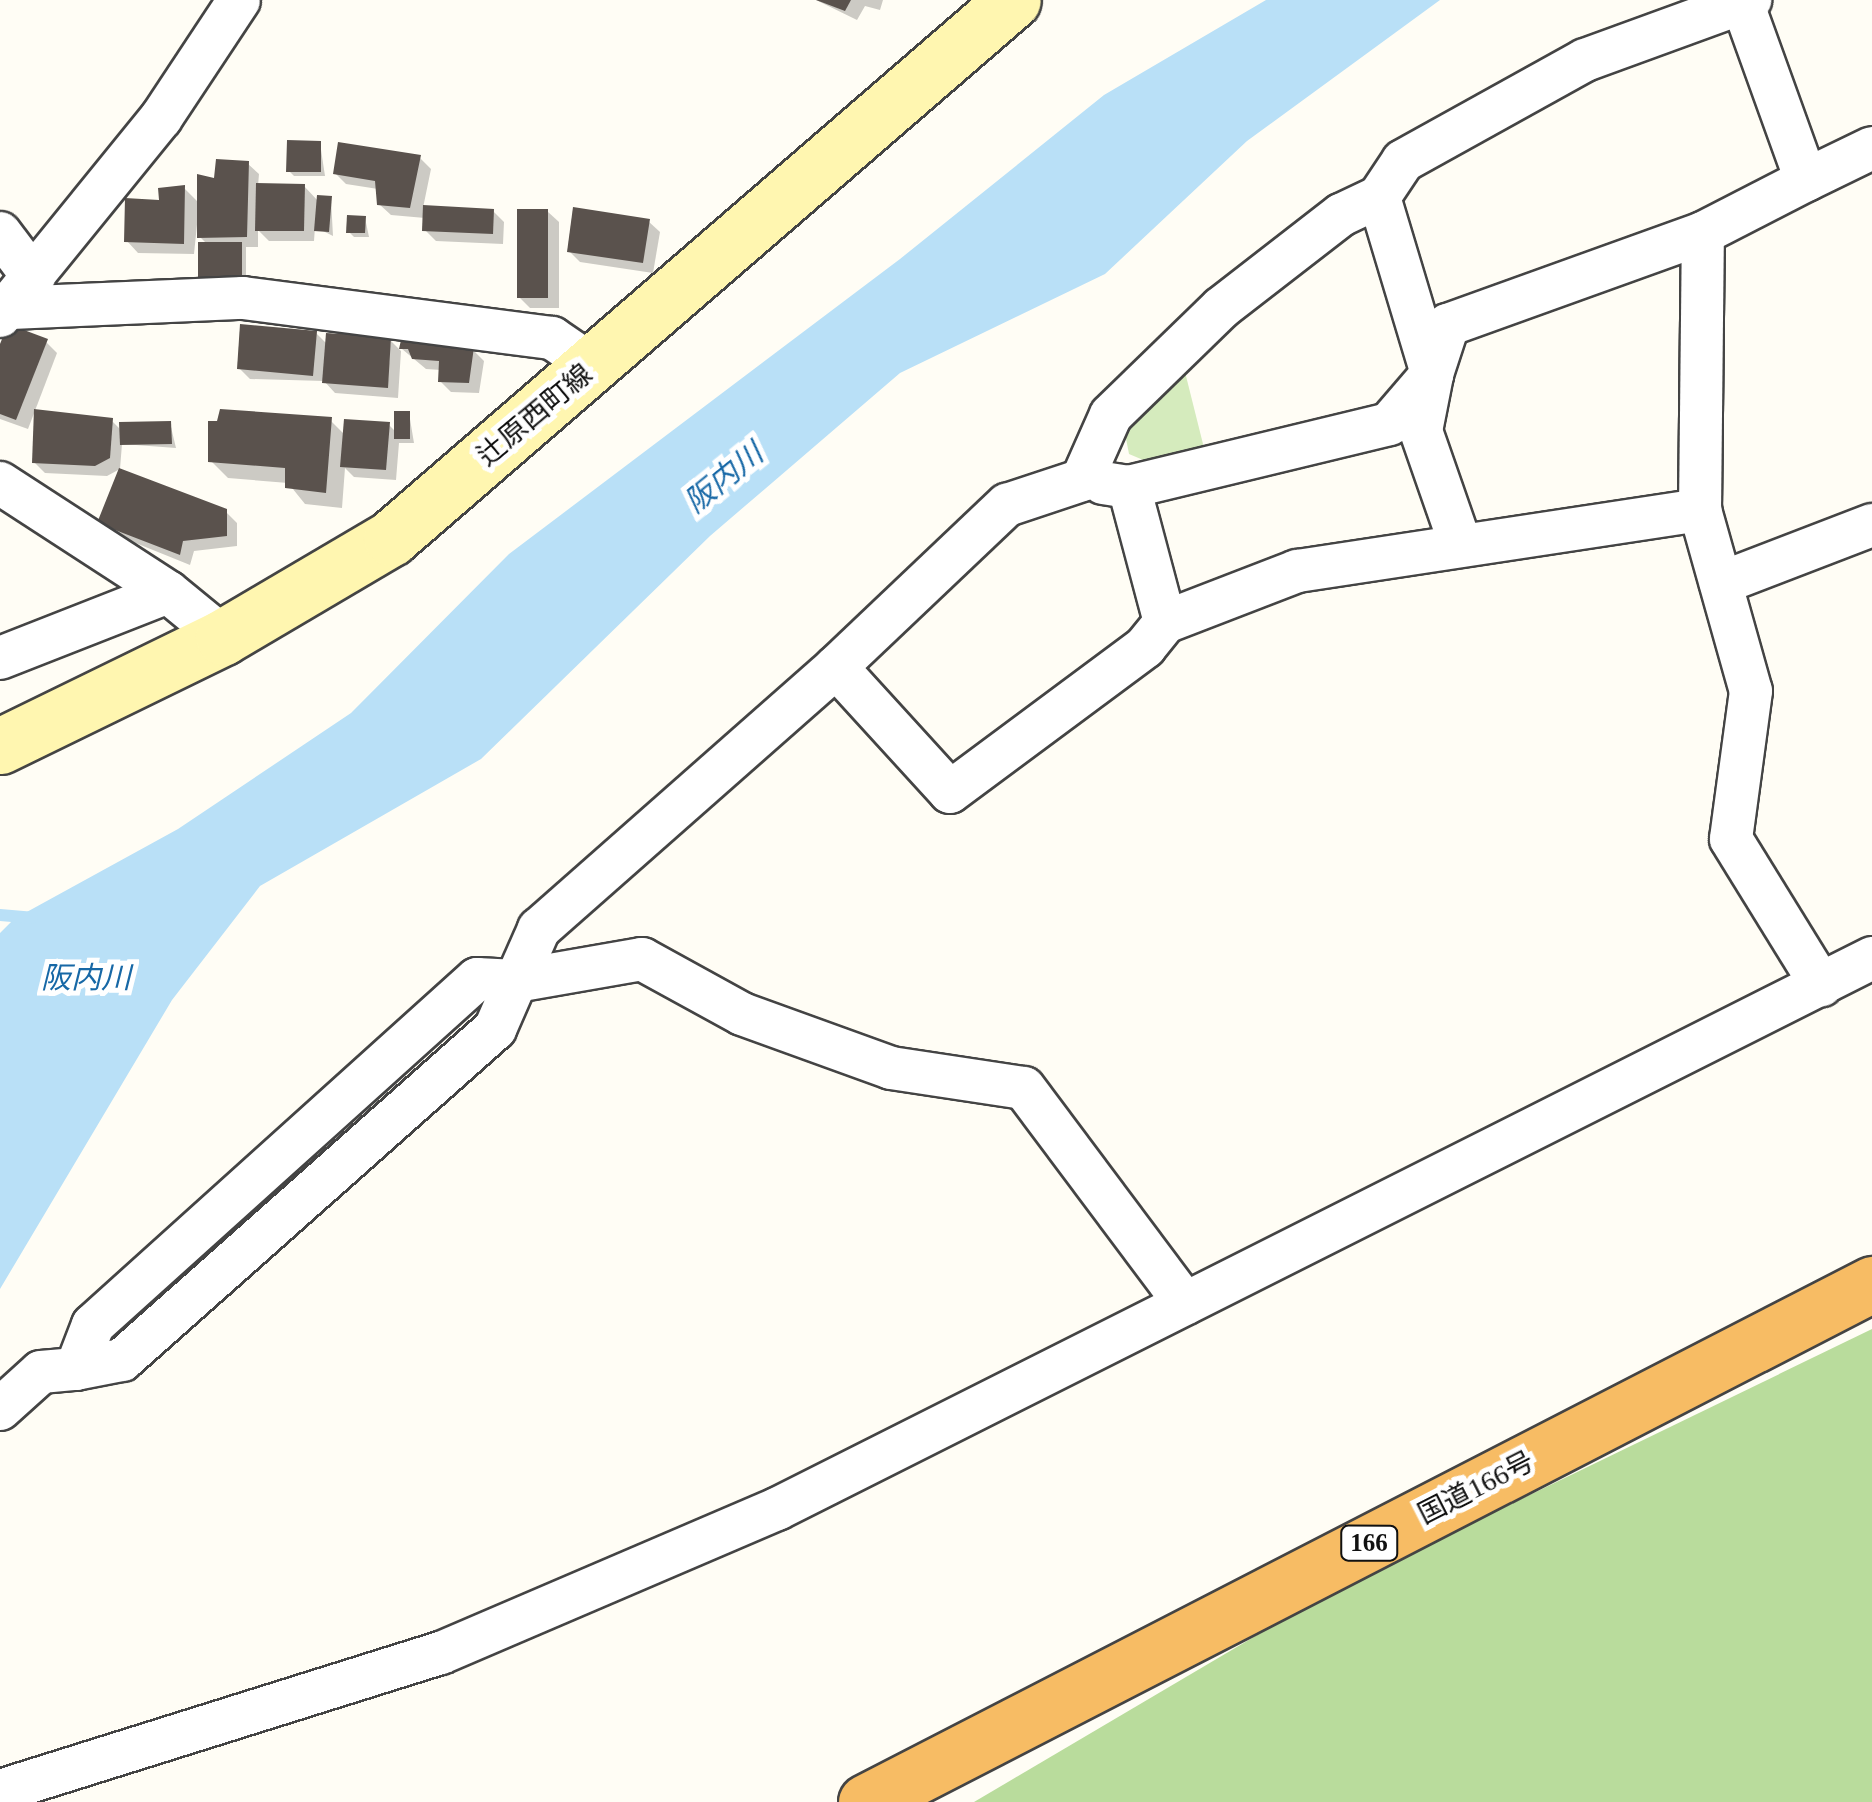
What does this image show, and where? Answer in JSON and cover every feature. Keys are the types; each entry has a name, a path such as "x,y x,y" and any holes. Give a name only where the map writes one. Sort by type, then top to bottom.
{"highway":[{"name":"国道166号","path":"866,1802 1872,1284"}],"main road":[{"name":"辻原西町線","path":"0,746 224,636 390,538 1013,0"}],"street":[{"path":"15,301 161,118 238,0"},
{"path":"1082,480 1111,416 1221,308 1341,215 1380,197 1404,160 1585,60 1746,1 1806,180"},
{"path":"1460,544 1422,431 1432,374 1448,325 1703,233 1872,148"},
{"path":"1380,197 1432,374"},
{"path":"0,233 15,301"},
{"path":"1703,233 1700,510 1752,691 1731,839 1821,985"},
{"path":"15,301 243,298 552,338 593,366"},
{"path":"516,980 539,929 836,667 1008,505 1082,480 1129,487 1389,424 1432,374"},
{"path":"0,484 168,592 224,636"},
{"path":"1129,487 1165,622"},
{"path":"836,667 950,792 1144,647 1165,622 1297,571 1700,510"},
{"path":"1721,583 1872,524"},
{"path":"0,658 168,592"},
{"path":"0,1791 441,1653 778,1509 1872,958"},
{"path":"0,1410 41,1372 76,1369 93,1324 478,978 516,980 642,959 742,1014 891,1068 1024,1088 1185,1304"}],"green space":[{"path":"1181,356 1204,448 1148,462 1129,454 1122,418"},
{"path":"1872,1329 1872,1802 974,1802 1332,1591"}],"water":[{"name":"阪内川","path":"1266,0 1440,0 1247,141 1105,274 900,373 710,536 481,759 260,886 172,1000 0,1289 0,933 14,919 178,829 351,713 509,554 900,259 1104,95"}],"building":[{"path":"816,0 851,0 845,11"},
{"path":"287,140 321,141 321,172 286,172"},
{"path":"338,142 421,155 410,208 377,205 375,181 333,174"},
{"path":"216,159 249,161 247,237 197,238 197,174 214,178"},
{"path":"256,183 305,184 304,231 255,231"},
{"path":"185,185 184,244 124,242 125,198 159,200 158,188"},
{"path":"317,195 332,196 329,232 314,231"},
{"path":"423,205 494,209 493,234 422,231"},
{"path":"573,207 650,219 643,263 567,252"},
{"path":"517,209 548,209 548,298 517,298"},
{"path":"347,215 366,216 365,233 346,233"},
{"path":"198,242 242,242 242,277 198,277"},
{"path":"8,324 48,339 16,420 0,414 0,344"},
{"path":"240,324 317,331 313,376 237,369"},
{"path":"326,333 391,337 388,388 322,383"},
{"path":"401,340 474,347 469,383 438,382 439,361 412,359 408,349 399,349"},
{"path":"34,409 113,418 110,458 95,466 32,463"},
{"path":"220,409 332,417 326,493 285,488 285,468 208,462 208,421 217,421"},
{"path":"394,411 410,411 410,439 394,439"},
{"path":"344,419 390,422 386,470 340,467"},
{"path":"171,421 172,444 120,445 119,422"},
{"path":"119,468 227,509 227,536 183,541 180,555 97,523"}],"waterway":[{"path":"0,915 32,918"}]}
